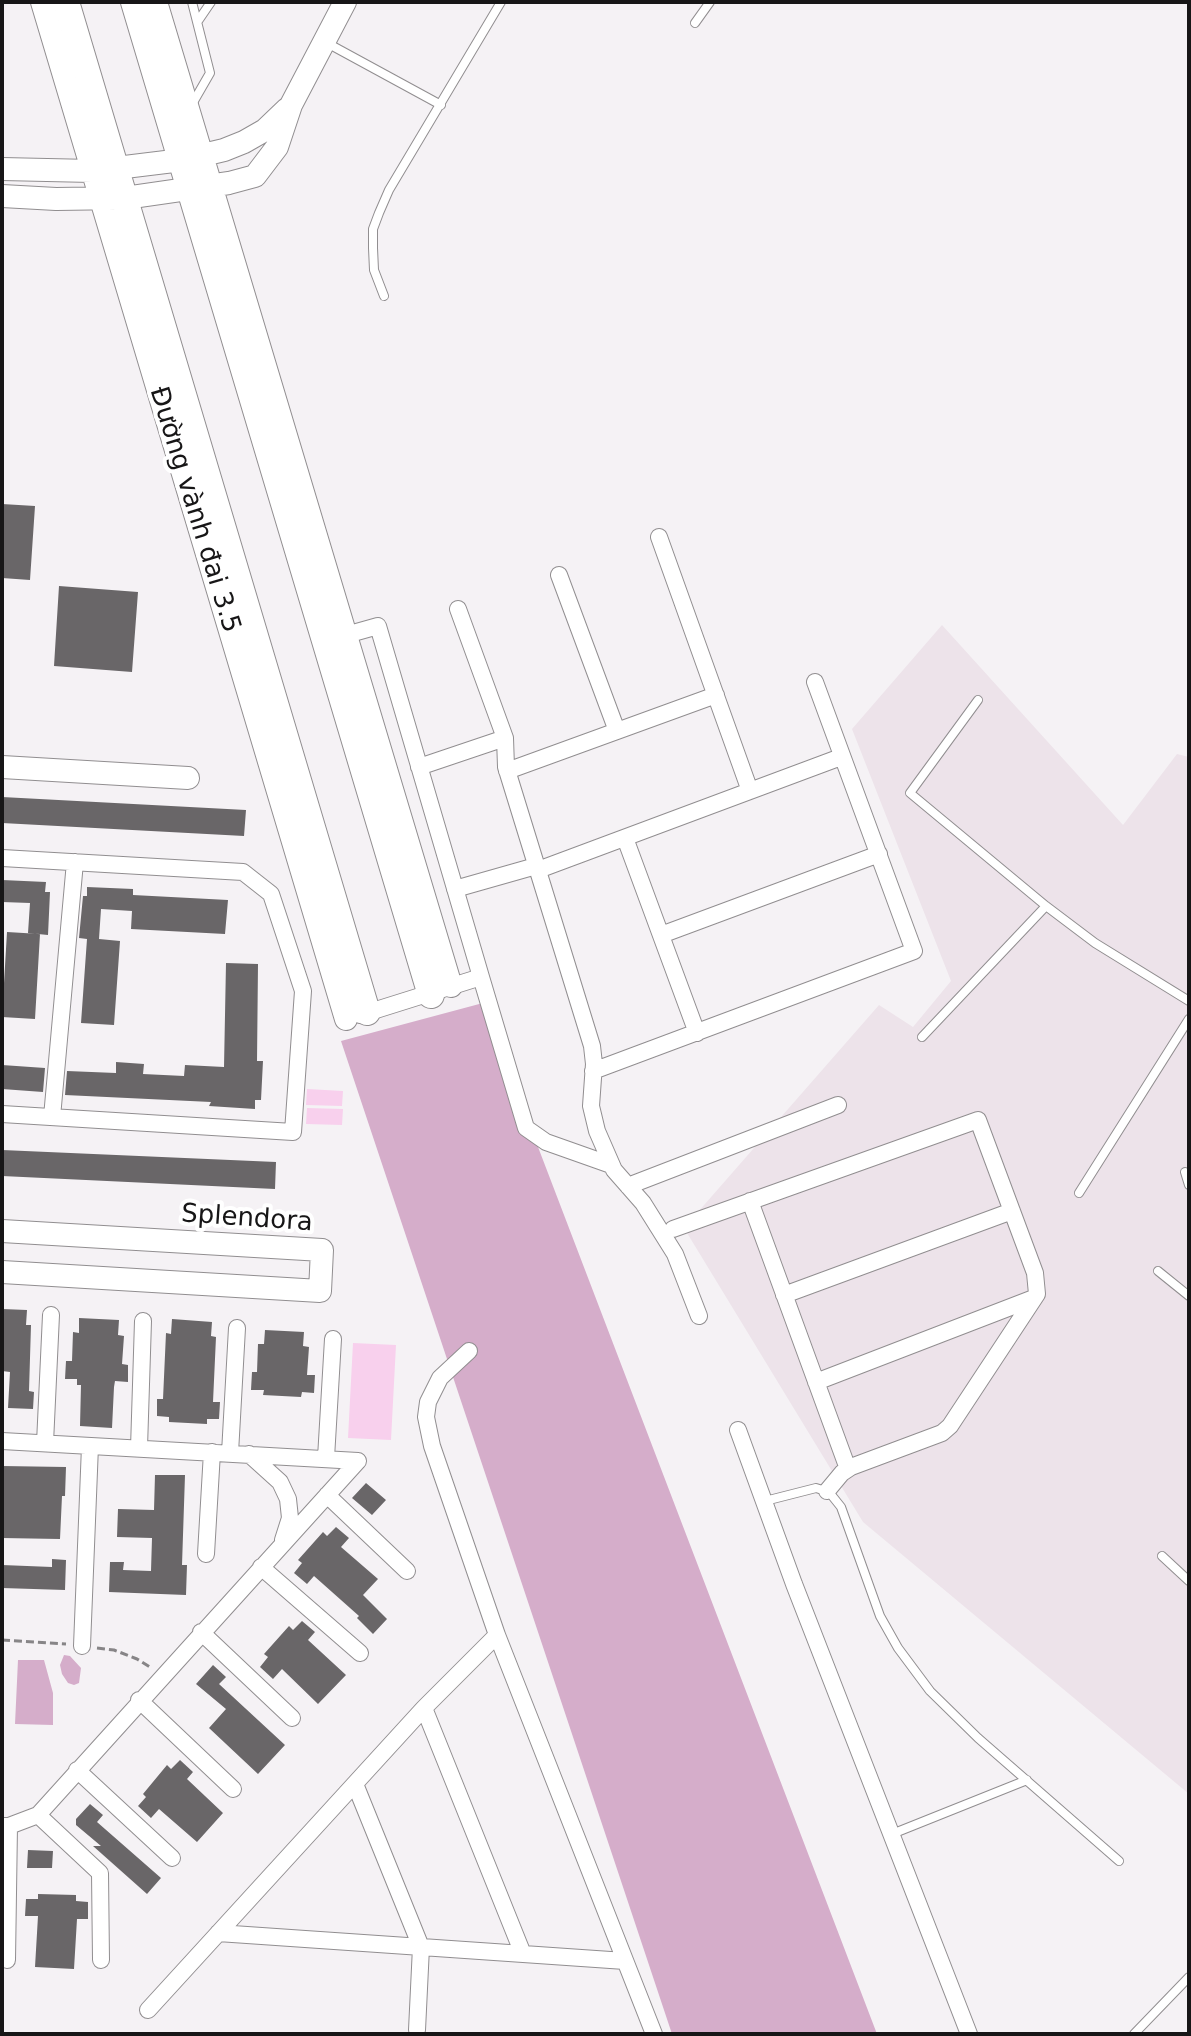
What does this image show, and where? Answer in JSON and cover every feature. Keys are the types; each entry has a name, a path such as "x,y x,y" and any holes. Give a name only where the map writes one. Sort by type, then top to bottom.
{"main road":[{"name":"Đường vành đai 3.5","path":"66,2 104,170 357,1016"},
{"path":"134,2 192,158 441,990"}],"street":[{"name":"Đường vành đai 3.5","path":"42,2 104,170"},
{"path":"156,2 188,109 192,158"},
{"path":"2,196 113,198 201,188 255,176 277,147 291,105 345,2"},
{"path":"2,169 104,170 192,158 244,142 265,130 291,105"},
{"path":"201,188 346,635 441,990"},
{"path":"659,537 750,791"},
{"path":"559,575 617,731"},
{"path":"458,609 505,738 507,771 592,1046 591,1106 597,1131 611,1165 643,1203 675,1254 699,1316"},
{"path":"346,635 378,626 526,1128 546,1142 611,1165"},
{"path":"593,1071 914,951 815,682"},
{"path":"507,771 716,695"},
{"path":"419,767 505,738"},
{"path":"455,889 537,868 625,838 841,757"},
{"path":"2,767 188,778"},
{"path":"625,838 697,1033"},
{"path":"661,935 879,854"},
{"path":"2,858 243,872 271,894 303,991 293,1132 2,1114"},
{"path":"52,1117 75,862"},
{"path":"357,1016 481,977"},
{"path":"628,1186 838,1105"},
{"path":"673,1229 978,1120 1035,1273 1038,1291 950,1426 942,1433 848,1469 827,1491"},
{"path":"750,1201 848,1469"},
{"path":"784,1295 1012,1211"},
{"name":"Splendora","path":"2,1231 322,1250 320,1291 2,1272"},
{"path":"816,1382 1034,1298"},
{"path":"45,1443 51,1315"},
{"path":"139,1448 143,1321"},
{"path":"230,1453 237,1328"},
{"path":"326,1458 333,1339"},
{"path":"469,1351 440,1378 428,1402 426,1417 432,1446 497,1635 654,2034"},
{"path":"738,1430 969,2034"},
{"path":"2,1441 358,1461 38,1815 5,1826 7,1960"},
{"path":"82,1646 90,1446"},
{"path":"206,1554 212,1452"},
{"path":"249,1454 280,1482 288,1499 290,1518 285,1537 274,1552"},
{"path":"327,1495 407,1571"},
{"path":"261,1567 360,1653"},
{"path":"201,1632 292,1718"},
{"path":"148,2010 424,1708 497,1635"},
{"path":"139,1700 233,1789"},
{"path":"424,1708 523,1954"},
{"path":"77,1770 172,1858"},
{"path":"355,1784 421,1947 417,2030"},
{"path":"38,1815 100,1873 101,1960"},
{"path":"218,1933 625,1961"}],"lane":[{"path":"188,109 210,73 192,2"},
{"path":"198,21 211,2"},
{"path":"384,296 374,270 373,229 389,190 501,2"},
{"path":"695,23 710,2"},
{"path":"323,41 441,105"},
{"path":"978,700 910,793 1095,943 1189,1001"},
{"path":"922,1037 1046,906"},
{"path":"1079,1193 1189,1019"},
{"path":"1185,1172 1189,1185"},
{"path":"1158,1271 1189,1296"},
{"path":"764,1502 808,1489 827,1491 841,1507 880,1616 898,1648 930,1691 978,1738 1119,1861"},
{"path":"1162,1556 1189,1581"},
{"path":"892,1834 1027,1780"},
{"path":"1134,2034 1189,1977"}],"shaded area":[{"path":"942,625 1123,825 1177,754 1189,757 1189,1794 863,1522 684,1228 879,1005 913,1027 951,981 852,729"},
{"path":"483,1003 877,2034 672,2034 341,1041"},
{"path":"307,1089 343,1091 342,1106 306,1105"},
{"path":"307,1108 343,1109 342,1125 306,1124"},
{"path":"353,1343 396,1345 391,1440 348,1438"},
{"path":"64,1655 70,1656 81,1668 79,1683 68,1683 62,1674 60,1665"},
{"path":"18,1660 44,1660 53,1693 53,1725 15,1724"}],"building":[{"path":"2,504 35,506 30,580 2,578"},
{"path":"59,586 138,592 132,672 54,666"},
{"path":"2,797 246,810 244,836 2,823"},
{"path":"2,880 46,882 45,892 50,892 48,935 28,933 30,903 2,902"},
{"path":"87,887 133,889 133,895 228,900 225,934 131,929 132,911 101,909 99,939 120,941 114,1025 81,1023 87,939 79,938 83,896 87,896"},
{"path":"7,932 40,934 35,1019 2,1017"},
{"path":"226,963 258,964 257,1061 263,1061 261,1100 255,1100 255,1109 209,1106 211,1102 65,1095 67,1071 116,1073 116,1062 144,1064 143,1074 184,1076 185,1065 224,1067"},
{"path":"2,1065 45,1068 43,1092 2,1089"},
{"path":"2,1150 276,1162 275,1189 2,1176"},
{"path":"2,1309 27,1310 26,1325 31,1325 29,1391 34,1392 33,1409 8,1408 10,1372 2,1371"},
{"path":"79,1318 119,1320 118,1335 124,1336 122,1364 128,1365 128,1382 115,1381 112,1428 80,1426 81,1385 77,1385 77,1379 65,1379 66,1361 72,1361 73,1332 79,1333"},
{"path":"172,1319 212,1322 211,1336 216,1337 213,1402 220,1402 219,1419 207,1419 207,1424 169,1422 169,1417 157,1416 157,1399 163,1399 166,1333 171,1334"},
{"path":"265,1330 304,1332 303,1346 309,1347 307,1375 315,1375 314,1393 302,1392 301,1397 263,1395 264,1390 251,1390 252,1372 257,1372 258,1344 264,1344"},
{"path":"2,1466 66,1467 60,1539 2,1538"},
{"path":"155,1475 185,1475 182,1565 187,1565 186,1595 109,1592 110,1562 124,1562 123,1570 151,1571 152,1538 117,1537 118,1509 154,1510"},
{"path":"366,1483 386,1500 372,1515 352,1498"},
{"path":"336,1527 349,1538 341,1547 378,1579 363,1595 387,1619 373,1634 357,1618 359,1616 314,1576 307,1584 294,1573 302,1563 298,1560 323,1532 327,1536"},
{"path":"52,1559 66,1560 65,1590 2,1588 2,1565 52,1567"},
{"path":"302,1621 315,1632 308,1640 346,1675 318,1704 282,1669 273,1679 260,1667 268,1657 264,1654 289,1626 293,1630"},
{"path":"213,1665 226,1677 219,1684 285,1745 258,1774 209,1728 226,1709 196,1684"},
{"path":"180,1760 193,1772 187,1779 223,1813 197,1842 159,1809 151,1818 138,1806 146,1797 143,1794 167,1765 171,1769"},
{"path":"90,1804 103,1815 97,1822 161,1878 147,1894 93,1846 101,1846 76,1825 76,1819"},
{"path":"28,1850 53,1851 52,1868 27,1868"},
{"path":"38,1894 76,1895 76,1901 88,1902 88,1919 77,1919 74,1969 35,1967 38,1916 25,1916 26,1899 38,1899"}]}
